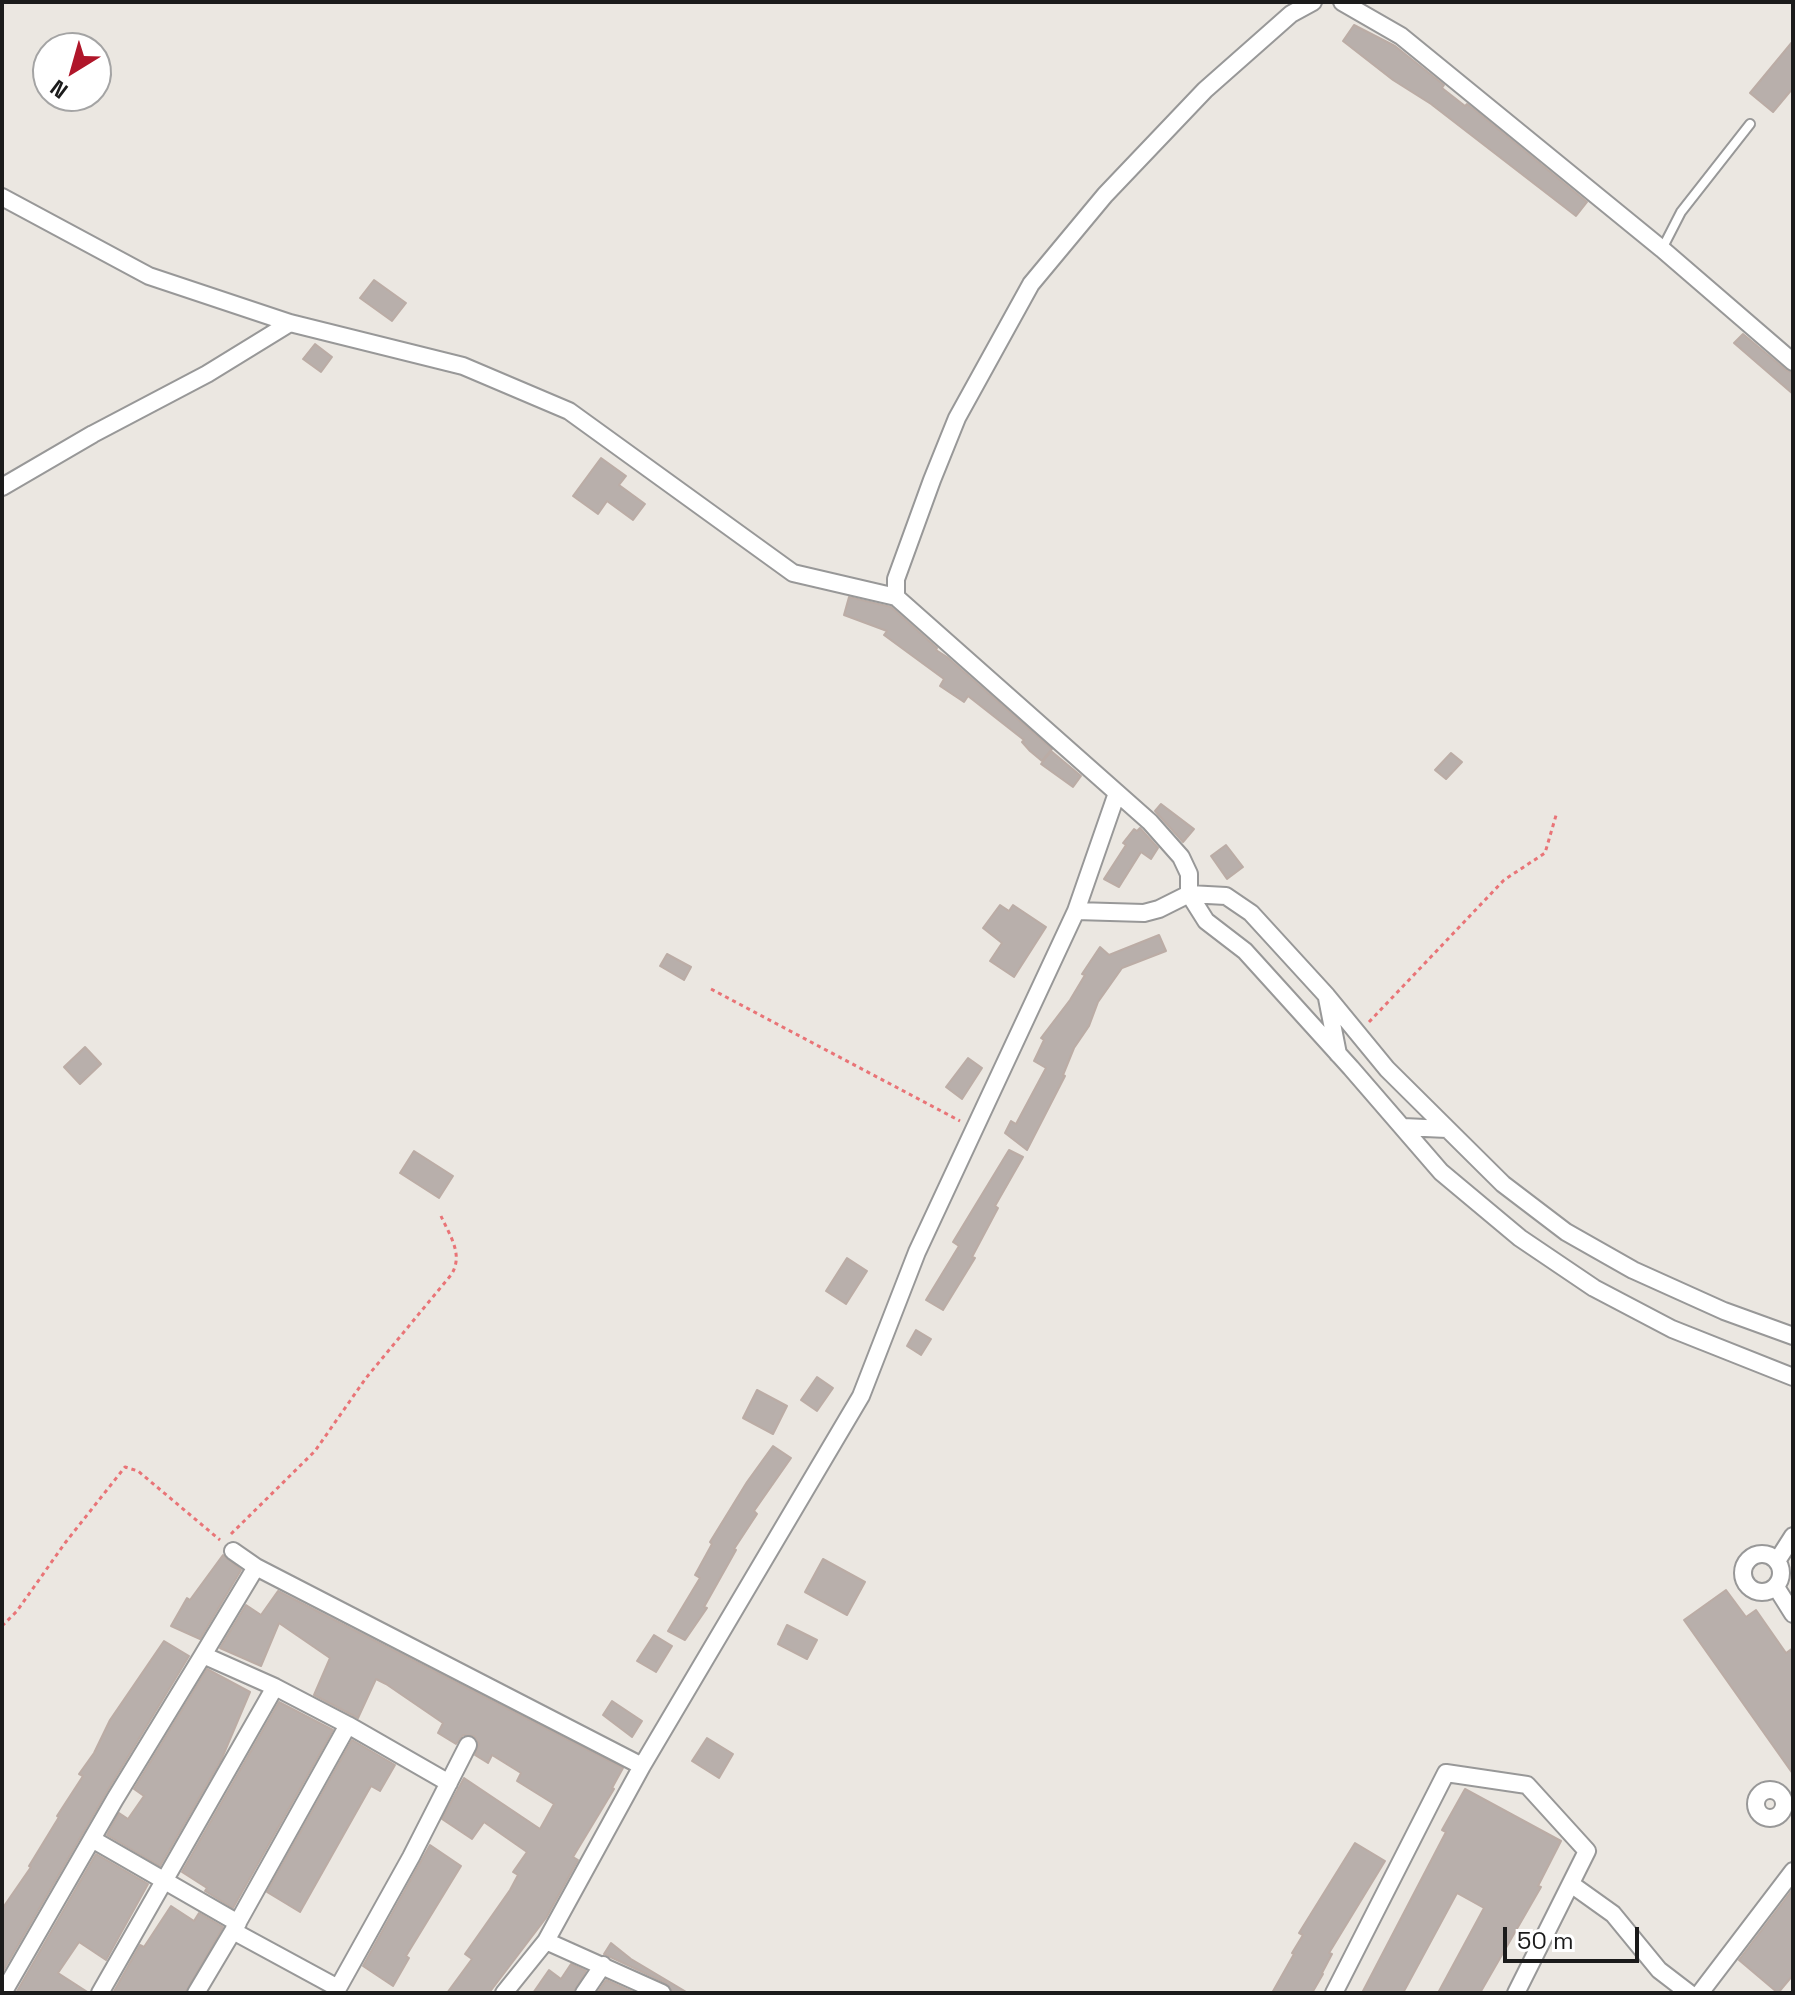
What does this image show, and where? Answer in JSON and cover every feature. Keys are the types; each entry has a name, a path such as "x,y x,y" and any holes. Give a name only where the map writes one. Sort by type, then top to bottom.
{"street":[{"path":"896,597 896,579 957,418 1031,284 1105,195 1205,90 1291,14 1313,2"},
{"path":"1342,2 1401,36 1662,249 1793,362"},
{"path":"2,197 149,276 290,323 463,366 569,411 793,573 896,597 1150,822 1181,857 1189,874 1189,894 1206,921 1245,951 1452,1182 1520,1238 1594,1288 1672,1329 1793,1377"},
{"path":"2,487 93,434 207,374 290,323"},
{"path":"504,1993 546,1941 642,1766 861,1396 917,1252 1076,911 1117,793"},
{"path":"1076,911 1144,913 1189,894 1226,896 1242,906 1327,996 1387,1069 1503,1184 1566,1232 1646,1276 1724,1311 1793,1336"},
{"path":"1327,996 1338,1054"},
{"path":"1367,1086 1387,1069"},
{"path":"1403,1127 1447,1129"},
{"path":"1777,1561 1793,1536"},
{"path":"233,1551 256,1567 642,1766"},
{"path":"1759,1554 1771,1556 1777,1561 1782,1574 1776,1587 1757,1592 1747,1584 1743,1572 1748,1560 1759,1554"},
{"path":"3,1993 256,1567"},
{"path":"1776,1587 1793,1614"},
{"path":"203,1655 275,1687 449,1783"},
{"path":"100,1993 275,1687"},
{"path":"196,1993 348,1725"},
{"path":"92,1839 338,1988 411,1857 468,1745"},
{"path":"1334,1993 1446,1773 1527,1785 1587,1851 1516,1993"},
{"path":"1700,1993 1793,1871"},
{"path":"1571,1884 1613,1914 1665,1976 1689,1993"},
{"path":"546,1941 662,1993"},
{"path":"584,1993 603,1965"}],"lane":[{"path":"1662,249 1681,212 1750,124"}],"path":[{"path":"1358,1033 1504,880 1545,853 1557,812"},
{"path":"711,989 974,1128"},
{"path":"2,1626 17,1611 65,1543 125,1467 138,1471 223,1542 315,1451 366,1378 458,1265 457,1251 441,1216"}],"building":[{"path":"1354,25 1395,46 1444,85 1442,88 1476,111 1587,202 1576,216 1431,104 1393,80 1343,41"},
{"path":"1793,41 1793,88 1773,112 1750,93"},
{"path":"374,280 406,303 392,321 360,298"},
{"path":"1743,334 1793,373 1793,394 1734,343"},
{"path":"315,344 332,357 321,372 303,359"},
{"path":"601,458 626,476 619,485 645,504 633,520 607,501 598,514 573,496"},
{"path":"849,597 891,607 936,650 1052,749 1042,761 1022,742 1024,740 968,696 964,702 940,686 944,679 884,635 887,631 844,615"},
{"path":"1051,751 1081,776 1073,787 1041,764"},
{"path":"1451,753 1462,762 1446,779 1435,770"},
{"path":"1161,804 1194,829 1183,842 1155,811"},
{"path":"1140,828 1158,848 1151,859 1141,852 1119,887 1104,879 1126,845 1123,843 1134,829 1137,831"},
{"path":"1226,845 1243,867 1227,879 1211,856"},
{"path":"1000,905 1009,911 1013,905 1046,927 1014,977 990,961 1002,943 983,928"},
{"path":"1159,935 1166,951 1122,968 1098,1002 1027,1150 1005,1133 1011,1121 1016,1124 1046,1068 1034,1061 1044,1040 1041,1038 1070,1000 1100,947 1109,955"},
{"path":"667,954 691,967 684,980 660,966"},
{"path":"85,1047 101,1064 80,1084 64,1067"},
{"path":"968,1058 982,1068 962,1099 946,1087"},
{"path":"1009,1150 1023,1157 995,1206 998,1208 972,1257 975,1258 943,1310 926,1300 959,1246 953,1242"},
{"path":"414,1151 453,1176 439,1198 400,1173"},
{"path":"847,1258 867,1271 846,1304 826,1291"},
{"path":"916,1330 931,1339 921,1355 907,1346"},
{"path":"817,1377 833,1388 817,1411 801,1400"},
{"path":"757,1390 787,1406 773,1434 743,1418"},
{"path":"773,1446 791,1458 754,1511 757,1514 734,1549 704,1607 707,1608 685,1640 668,1631 700,1578 695,1575 712,1544 710,1542"},
{"path":"223,1555 241,1570 200,1639 171,1626 187,1598 190,1600"},
{"path":"823,1559 865,1582 847,1615 805,1592"},
{"path":"1726,1590 1746,1617 1756,1610 1786,1653 1793,1648 1793,1774 1684,1620"},
{"path":"278,1591 623,1768 614,1789 573,1857 578,1860 546,1918 489,1993 447,1993 472,1959 465,1954 510,1890 518,1875 513,1872 527,1852 484,1822 472,1839 442,1819 464,1778 540,1829 554,1804 517,1781 521,1773 492,1755 488,1763 475,1755 479,1744 474,1736 463,1735 456,1744 438,1733 443,1723 376,1679 358,1718 314,1695 330,1658 279,1623 261,1666 220,1648 246,1605 261,1615"},
{"path":"787,1625 817,1640 807,1659 778,1644"},
{"path":"654,1635 672,1646 656,1672 637,1661"},
{"path":"164,1641 189,1656 3,1971 2,1909 31,1867 57,1816 83,1776 79,1774 94,1753 110,1720"},
{"path":"207,1669 250,1692 222,1758 160,1866 107,1835 119,1813 128,1819 144,1796 134,1789"},
{"path":"612,1701 642,1721 632,1737 603,1715"},
{"path":"279,1702 333,1730 233,1908 182,1872"},
{"path":"707,1738 733,1754 719,1778 692,1761"},
{"path":"352,1740 395,1765 380,1791 371,1786 300,1912 267,1892"},
{"path":"1465,1789 1561,1841 1538,1886 1541,1887 1480,1993 1438,1993 1484,1908 1457,1893 1403,1993 1362,1993 1446,1832 1442,1830"},
{"path":"1355,1843 1385,1861 1329,1953 1332,1954 1323,1974 1312,1993 1272,1993 1303,1935 1299,1933"},
{"path":"430,1845 461,1866 406,1956 409,1958 393,1986 363,1966"},
{"path":"96,1854 148,1884 106,1960 79,1942 58,1973 89,1993 16,1993"},
{"path":"1793,1889 1793,1975 1778,1993 1739,1960"},
{"path":"171,1906 194,1921 199,1913 223,1927 185,1993 113,1993 140,1945 144,1947"},
{"path":"611,1943 631,1959 688,1993 673,1993 666,1983 604,1954"},
{"path":"571,1964 586,1971 573,1993 533,1993 549,1970 561,1979"},
{"path":"606,1980 635,1993 597,1993"}]}
